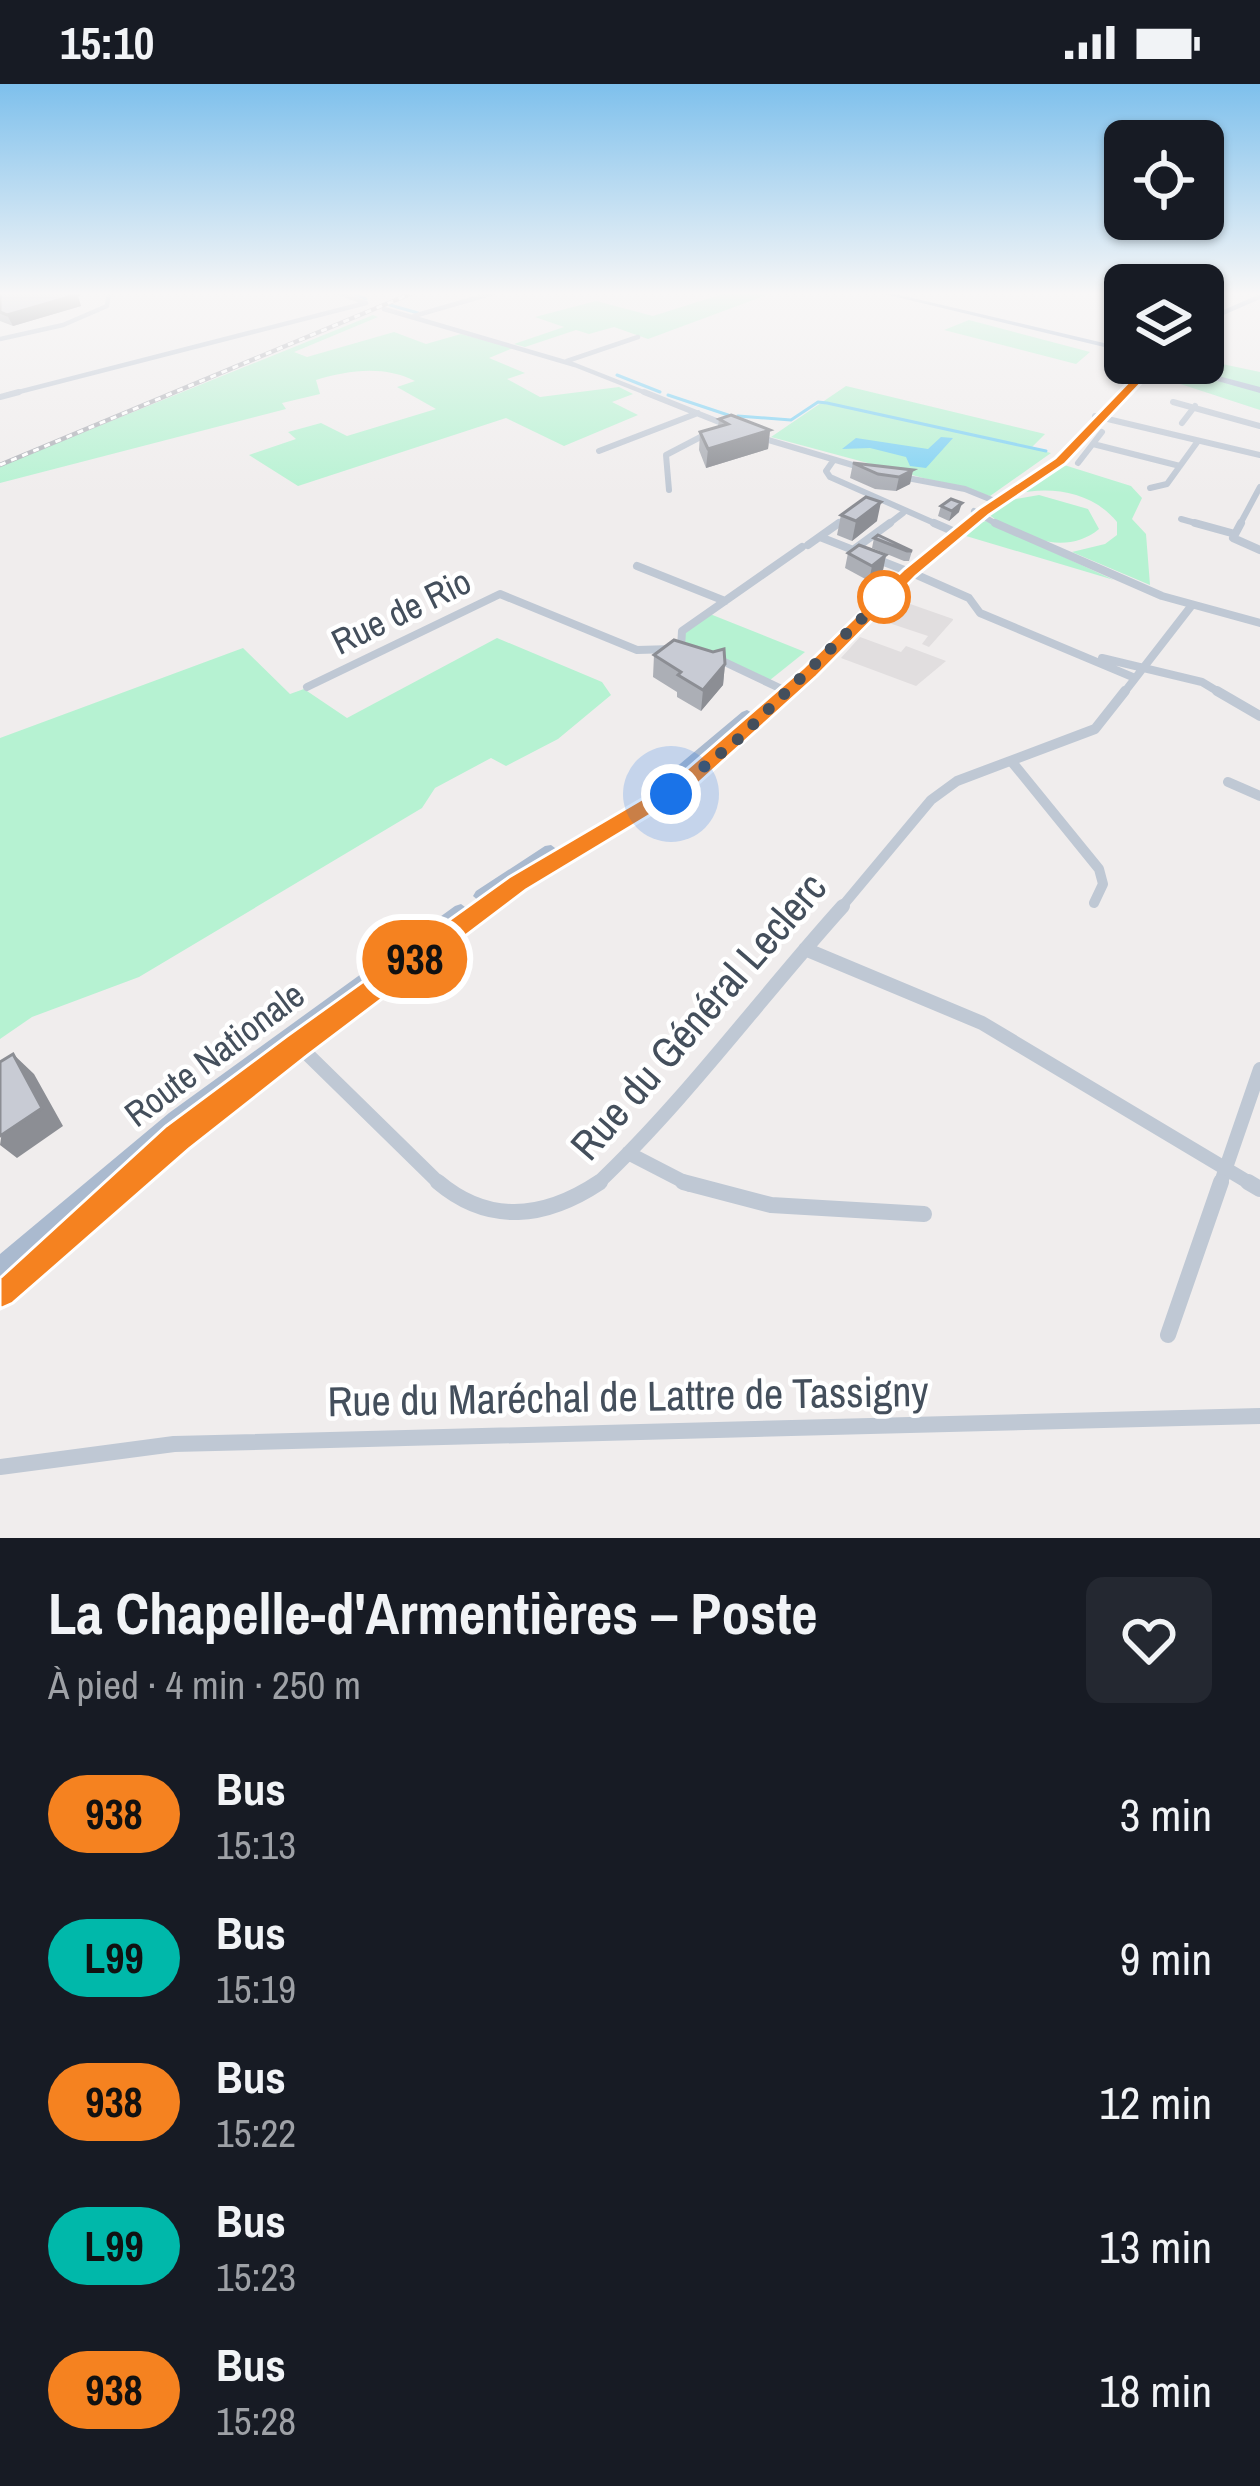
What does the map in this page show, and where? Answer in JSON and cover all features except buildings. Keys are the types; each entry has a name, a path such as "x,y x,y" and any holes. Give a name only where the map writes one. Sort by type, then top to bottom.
{"main road":[{"path":"1224,378 1260,389"},
{"name":"Route Nationale","path":"0,1270 177,1121 518,884 671,794 905,570 994,501 1060,461 1128,384"},
{"name":"Route Nationale","path":"1098,417 1133,384"},
{"name":"Route Nationale","path":"0,1291 293,1041"}],"street":[{"path":"0,397 148,360"},
{"path":"558,360 726,424 871,470"},
{"path":"565,362 571,360"},
{"path":"1173,402 1260,426"},
{"path":"1182,423 1195,406"},
{"path":"599,451 698,413"},
{"path":"1098,417 1260,455"},
{"path":"669,490 666,454 726,424"},
{"path":"1078,463 1102,432"},
{"path":"1150,488 1167,484 1198,441"},
{"path":"1093,444 1180,466"},
{"path":"833,461 828,476 953,532"},
{"path":"887,474 962,488 994,501"},
{"path":"1260,487 1235,534 1237,543 1260,550"},
{"path":"681,648 682,631 873,499"},
{"path":"853,550 903,513"},
{"path":"977,513 1024,538 1192,605 1260,623"},
{"path":"1181,519 1235,534"},
{"path":"820,537 969,598 974,608 1135,678"},
{"path":"637,566 725,601"},
{"name":"Rue de Rio","path":"307,687 500,594 637,650 696,649 783,690"},
{"name":"Rue du Général Leclerc","path":"293,1041 443,1187 479,1208 512,1215 563,1206 598,1184 628,1153 931,800 957,782 1095,729 1192,605"},
{"path":"1078,652 1211,685 1260,716"},
{"path":"1012,762 1099,869 1103,884 1094,903"},
{"path":"1228,782 1260,796"},
{"path":"805,949 982,1023 1260,1190"},
{"path":"1168,1335 1260,1069"},
{"path":"628,1153 669,1177 769,1205 924,1214"},
{"name":"Rue du Maréchal de Lattre de Tassigny","path":"0,1468 174,1444 1260,1416"}],"shaded area":[{"path":"896,599 953,620 929,647 922,644 928,636 877,619"},
{"path":"860,637 901,652 906,646 946,661 916,686 841,658"}],"green space":[{"path":"262,360 493,360 525,373 507,379 540,397 619,387 633,394 612,402 638,415 564,446 506,418 298,486 249,455 296,439 288,432 321,423 347,436 436,409 397,387 415,381 378,371 353,372 316,380 320,394 282,403 286,409 0,483 0,466"},
{"path":"1224,364 1260,372 1260,410 1180,384 1224,384"},
{"path":"846,386 1045,434 1031,448 1051,453 990,496 771,437"},
{"path":"1061,464 1131,486 1142,498 1132,519 1146,534 1150,585 1072,552 1105,544 1117,535 1117,522 1095,503 1056,491 1016,494"},
{"path":"1039,495 1088,509 1099,529 1072,542 1042,541 988,514 1005,501"},
{"path":"986,521 1114,580 966,536 972,525"},
{"path":"710,614 805,652 770,680 685,643 684,634"},
{"path":"497,638 602,682 611,695 558,739 506,766 491,758 435,788 422,808 139,977 32,1017 0,1039 0,738 243,648 290,694 304,689 347,718"}],"water":[{"path":"941,437 953,438 926,468 910,466 906,457 870,448 842,449 856,438 928,449"}],"waterway":[{"path":"617,375 660,392"},
{"path":"668,395 731,416"},
{"path":"738,416 791,420 818,402 827,403 1046,451"}],"railway":[{"path":"0,465 252,360"}],"bus line":[{"name":"938","path":"0,1291 230,1096 518,884 682,785 810,672 910,572 983,512 1060,461 1134,384"}],"route":[{"path":"671,794 738,739 884,597"}]}
